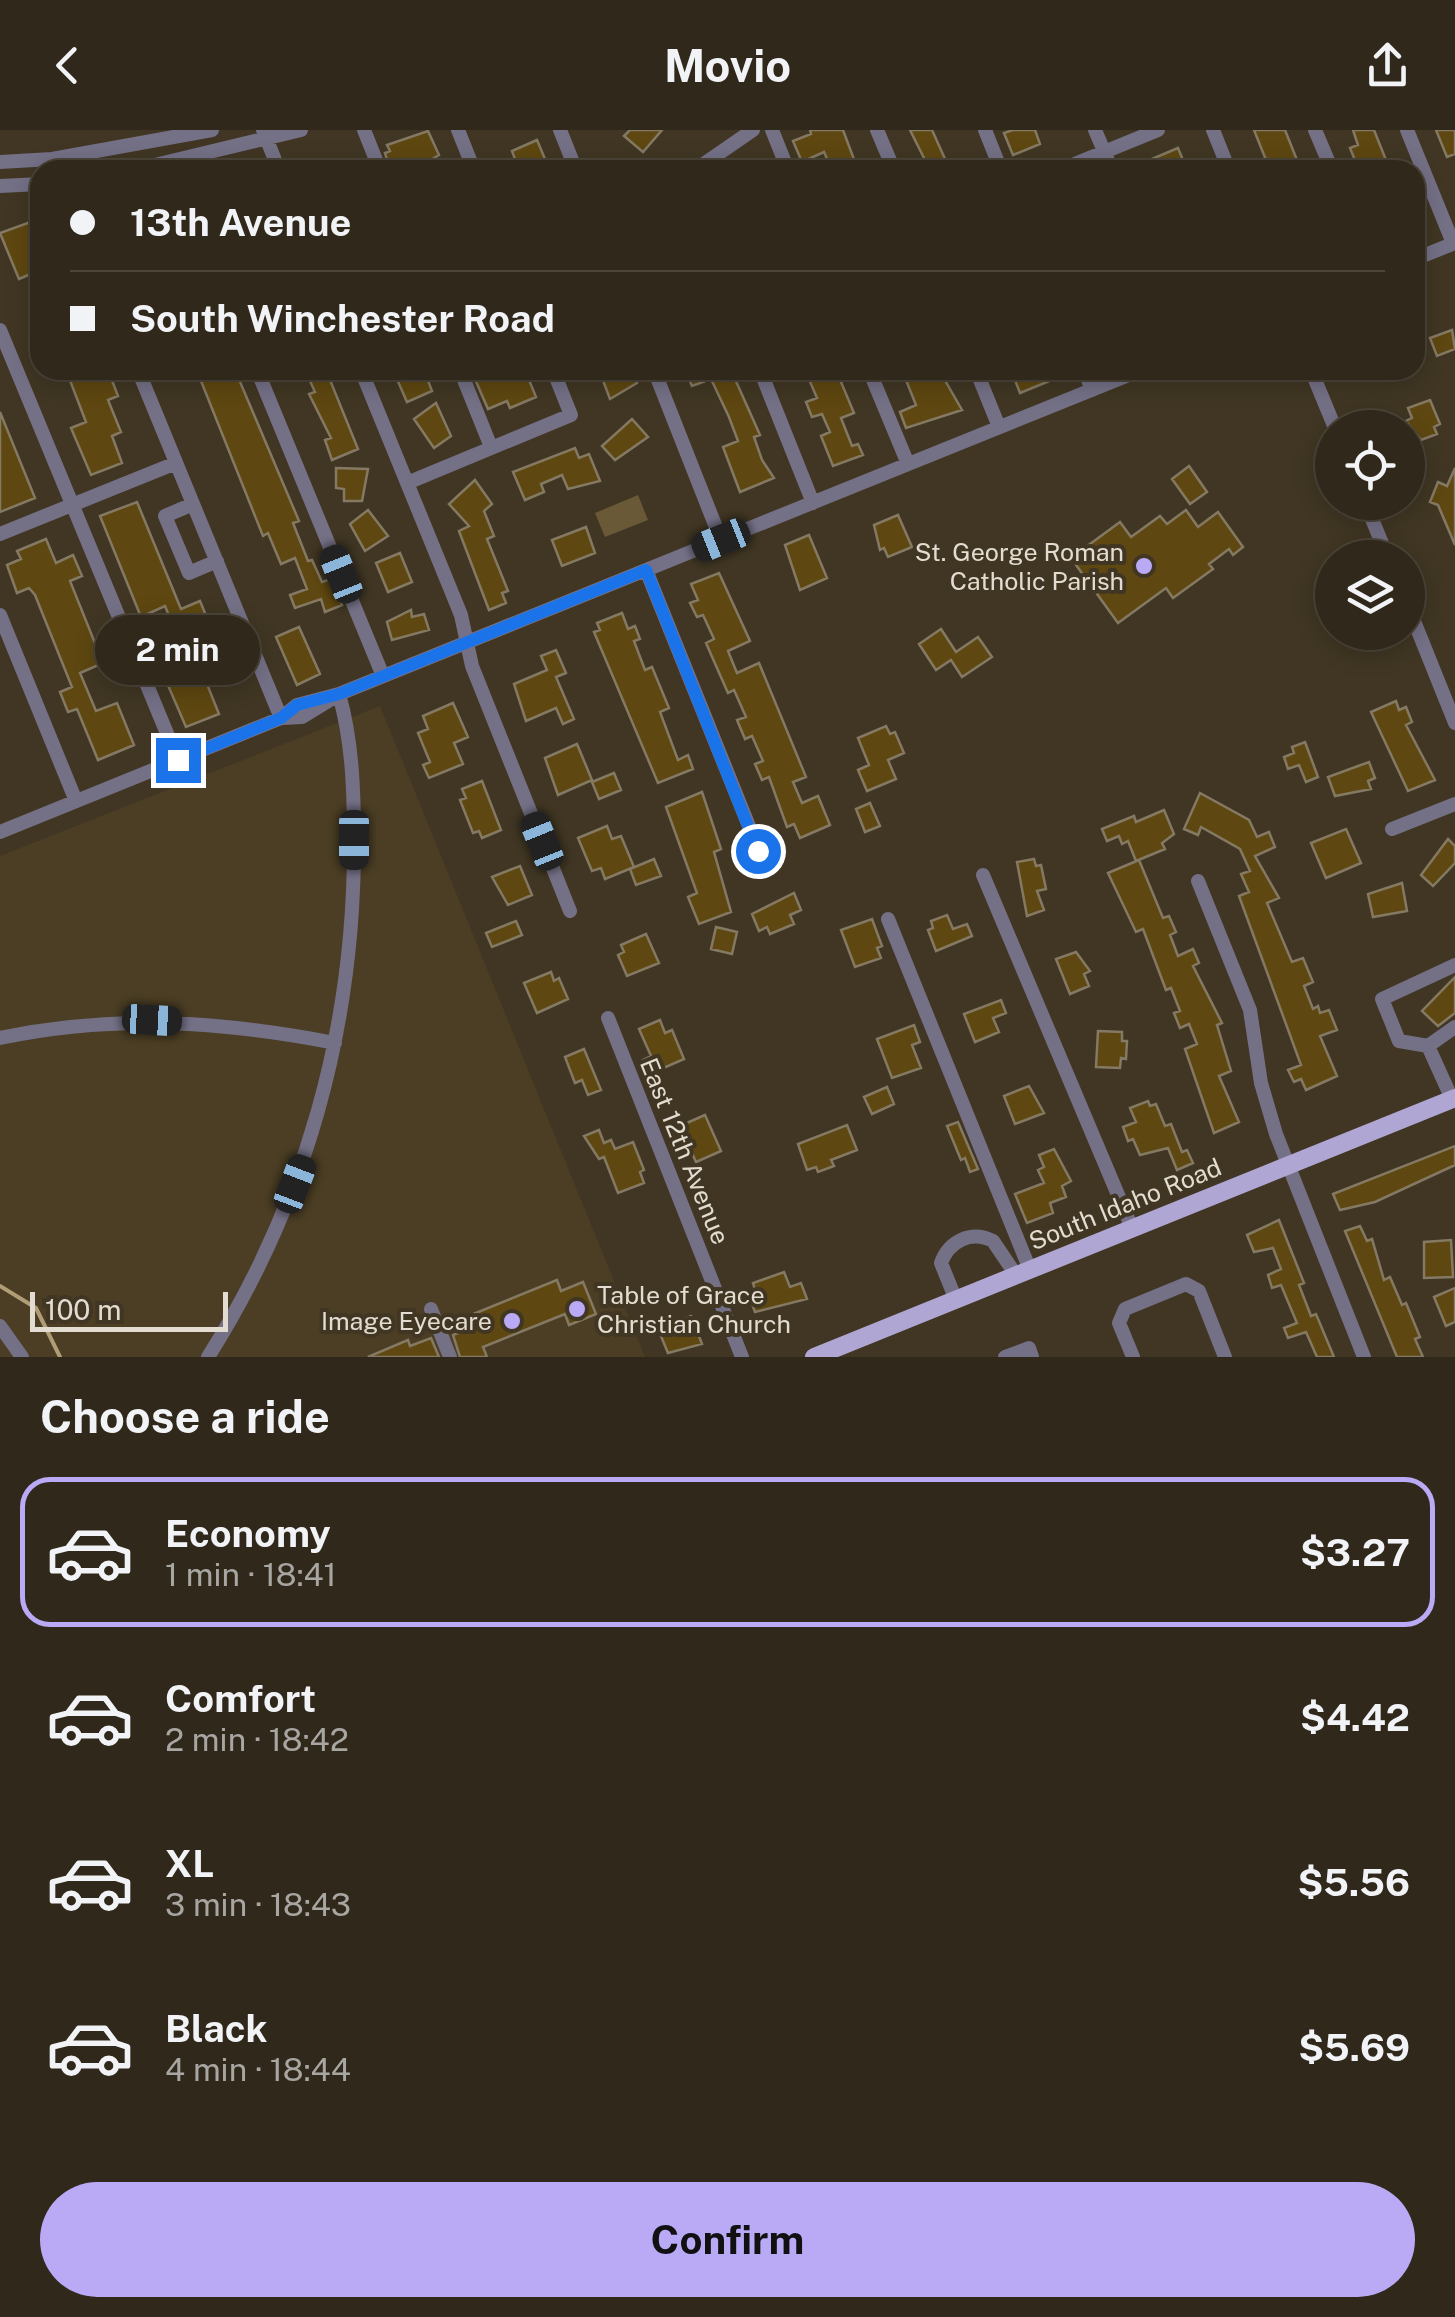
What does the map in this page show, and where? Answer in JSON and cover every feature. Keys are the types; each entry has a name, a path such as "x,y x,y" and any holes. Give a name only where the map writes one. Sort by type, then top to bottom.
{"main road":[{"name":"South Idaho Road","path":"814,1357 1454,1099"}],"street":[{"path":"35,160 212,130"},
{"path":"194,160 265,135 301,130"},
{"path":"364,130 376,160"},
{"path":"458,130 470,160"},
{"path":"560,130 572,160"},
{"path":"710,160 753,130"},
{"path":"772,130 784,160"},
{"path":"877,130 890,160"},
{"path":"985,130 997,160"},
{"path":"1095,130 1108,160"},
{"path":"1084,160 1158,130"},
{"path":"1212,130 1225,160"},
{"path":"1315,130 1328,160"},
{"path":"1408,130 1416,160"},
{"path":"265,135 275,160"},
{"path":"0,162 30,160"},
{"path":"0,186 30,184"},
{"path":"1425,187 1454,243 1425,255"},
{"path":"0,330 178,760"},
{"path":"142,380 281,718"},
{"path":"262,380 383,676"},
{"path":"365,380 468,642 472,666 570,911"},
{"path":"464,380 492,447"},
{"path":"407,483 571,415 557,380"},
{"path":"658,380 721,540"},
{"path":"764,380 813,503"},
{"path":"873,380 908,464"},
{"path":"980,380 999,428"},
{"path":"1088,380 1092,390"},
{"path":"0,832 281,718 302,717 339,694 1116,380"},
{"path":"1315,380 1327,410"},
{"path":"0,534 176,463"},
{"path":"193,504 165,516 189,573 216,562"},
{"path":"646,570 758,851"},
{"path":"0,615 76,801"},
{"path":"1425,648 1455,723"},
{"path":"208,1357 256,1275 286,1206 323,1101 345,987 354,878 350,743 339,694"},
{"path":"1392,829 1455,804"},
{"path":"983,875 1132,1228"},
{"path":"1198,882 1250,1010 1264,1099 1364,1357"},
{"path":"888,920 1023,1272"},
{"path":"1455,965 1382,999 1399,1040 1428,1046 1455,1027"},
{"name":"East 12th Avenue","path":"608,1018 742,1357"},
{"path":"0,1038 83,1024 152,1020 253,1027 334,1043"},
{"path":"1428,1046 1454,1099"},
{"path":"956,1300 941,1263 958,1241 975,1236 993,1241 1023,1272"},
{"path":"1133,1357 1119,1323 1125,1309 1186,1284 1198,1292 1225,1357"},
{"path":"431,1309 450,1357"},
{"path":"0,1326 22,1357"},
{"path":"1005,1357 1029,1348 1032,1357"}],"shaded area":[{"path":"638,495 648,520 605,537 595,513"},
{"path":"380,706 645,1357 0,1357 0,856"}],"building":[{"path":"630,130 662,130 643,152 624,136"},
{"path":"810,130 843,130 854,160 828,160 824,152 801,160 793,141 811,134"},
{"path":"910,130 932,130 946,160 925,160"},
{"path":"1035,130 1040,144 1013,155 1004,133"},
{"path":"1254,130 1285,130 1297,160 1266,160"},
{"path":"1353,130 1374,130 1386,160 1355,160 1350,148 1358,145"},
{"path":"1436,130 1455,130 1455,154 1447,157"},
{"path":"428,131 439,155 431,160 387,160 387,145"},
{"path":"537,140 545,159 515,160 512,151"},
{"path":"1178,148 1183,160 1150,160"},
{"path":"30,222 30,274 19,279 0,233"},
{"path":"1452,330 1455,349 1437,356 1430,338"},
{"path":"70,380 112,380 118,396 108,400 121,432 112,436 122,463 91,475 71,428 86,422"},
{"path":"201,380 239,380 299,521 293,523 308,561 312,560 322,582 331,579 342,605 325,612 321,599 295,608 290,595 307,589 295,558 281,564 268,533 263,536"},
{"path":"310,380 330,380 358,449 332,460 325,440 331,438 309,394 315,392"},
{"path":"397,380 428,380 432,391 407,402"},
{"path":"475,380 529,380 536,397 510,408 507,401 488,409"},
{"path":"603,380 636,380 637,383 610,399"},
{"path":"711,380 735,380 760,435 754,437 762,460 774,478 740,492 723,447 738,441"},
{"path":"809,380 840,380 854,413 841,418 852,446 858,444 863,455 833,466 821,436 830,432 822,414 812,417 806,402 817,398"},
{"path":"906,380 945,380 962,410 906,428 900,412 916,405"},
{"path":"1015,380 1052,380 1020,393"},
{"path":"1430,400 1440,424 1434,427 1437,434 1425,438 1425,410 1408,408"},
{"path":"436,403 451,436 434,448 414,419"},
{"path":"0,412 35,498 0,512"},
{"path":"632,419 648,437 615,460 602,446"},
{"path":"575,448 579,458 589,454 600,481 568,489 562,475 541,484 544,492 525,500 513,472"},
{"path":"1189,466 1207,492 1190,504 1172,479"},
{"path":"336,468 368,469 362,501 344,501 344,489 336,488"},
{"path":"1455,468 1455,545 1438,505 1430,502 1438,482 1447,486"},
{"path":"475,480 492,504 484,511 494,536 487,539 508,591 502,593 506,603 489,610 459,531 469,526 449,504"},
{"path":"137,502 181,609 200,601 221,652 189,665 165,606 141,617 100,516"},
{"path":"368,510 388,536 365,551 350,524"},
{"name":"St. George Roman Catholic Parish","path":"1186,510 1198,527 1218,512 1243,547 1233,555 1229,549 1209,564 1213,569 1173,598 1166,588 1118,623 1071,558 1120,522 1131,537 1160,516 1167,524"},
{"path":"898,515 912,547 888,557 884,548 880,550 874,525"},
{"path":"586,527 595,553 562,566 552,540"},
{"path":"809,535 827,578 800,590 785,545"},
{"path":"46,539 56,563 73,555 82,576 70,581 103,663 80,673 96,711 117,703 134,745 98,760 77,709 68,712 60,692 72,687 35,595 29,588 17,593 7,565 21,559 17,551"},
{"path":"400,553 412,582 388,592 376,563"},
{"path":"719,573 750,641 728,651 737,673 759,663 806,777 793,782 802,803 818,796 830,825 800,838 794,824 787,827 769,777 762,780 755,764 763,761 752,736 745,739 737,720 746,717 734,690 728,693 706,643 714,639 703,615 697,617 690,603 698,600 691,584"},
{"path":"411,610 412,617 424,614 429,630 392,640 387,622"},
{"path":"622,613 628,629 635,626 640,639 634,641 645,670 652,667 669,708 660,712 678,760 688,755 693,769 658,783 594,632 600,630 597,623"},
{"path":"299,627 320,674 297,685 276,637"},
{"path":"941,629 956,652 978,637 992,657 962,677 951,660 936,670 919,644"},
{"path":"556,650 566,673 556,677 574,719 563,724 556,708 526,721 514,684 547,670 541,656"},
{"path":"201,669 219,714 186,727 167,683"},
{"path":"1396,701 1399,710 1406,707 1412,722 1406,725 1435,780 1408,791 1371,712"},
{"path":"453,703 468,737 454,743 463,764 429,778 423,765 430,762 418,733 428,729 423,716"},
{"path":"886,726 890,734 895,732 904,753 888,760 896,779 867,791 858,770 869,765 858,738"},
{"path":"1305,742 1318,777 1306,782 1299,765 1288,769 1284,757 1294,753 1292,747"},
{"path":"577,744 592,780 558,795 545,758"},
{"path":"1369,762 1375,778 1368,781 1371,789 1335,796 1328,777"},
{"path":"614,773 621,790 599,799 592,782"},
{"path":"482,781 501,830 482,838 479,831 473,833 460,800 466,798 462,789"},
{"path":"702,792 721,849 714,852 731,912 699,924 688,897 697,893 666,807"},
{"path":"1200,793 1249,820 1257,837 1269,832 1275,847 1255,856 1279,898 1267,903 1292,962 1303,958 1313,982 1304,986 1313,1009 1318,1006 1320,1013 1329,1010 1337,1030 1320,1036 1337,1076 1306,1090 1301,1079 1294,1082 1288,1070 1301,1065 1239,896 1249,892 1241,874 1250,871 1240,849 1201,827 1198,835 1184,829"},
{"path":"870,803 880,826 865,832 856,809"},
{"path":"1164,810 1174,834 1162,843 1165,849 1136,861 1128,841 1122,844 1119,836 1107,841 1102,829 1134,816 1136,822"},
{"path":"607,826 612,839 621,836 634,867 605,879 601,868 592,871 578,838"},
{"path":"1346,829 1361,863 1326,878 1311,843"},
{"path":"1448,839 1455,846 1455,863 1433,886 1421,875"},
{"path":"654,859 661,876 636,885 630,869"},
{"path":"1034,859 1036,866 1041,865 1046,889 1037,891 1044,910 1027,916 1017,862"},
{"path":"1139,860 1163,918 1169,916 1176,932 1170,935 1178,956 1193,949 1199,963 1193,966 1222,1023 1217,1025 1231,1071 1219,1076 1239,1122 1214,1133 1185,1049 1197,1044 1189,1024 1180,1028 1174,1013 1180,1011 1171,988 1166,990 1143,929 1136,932 1108,873"},
{"path":"520,866 532,895 508,905 492,877"},
{"path":"1402,883 1407,911 1373,917 1368,894"},
{"path":"794,893 801,910 790,915 794,924 770,934 767,927 759,931 752,914"},
{"path":"947,915 953,929 967,924 972,936 936,951 928,930 933,928 931,921"},
{"path":"872,919 882,946 877,948 881,958 855,967 841,930"},
{"path":"516,921 522,935 492,947 486,933"},
{"path":"716,927 737,932 732,954 711,949"},
{"path":"646,934 659,963 627,976 618,955 624,952 621,945"},
{"path":"1076,952 1090,971 1084,974 1089,986 1070,994 1056,959"},
{"path":"551,972 554,981 559,978 568,999 537,1013 524,983"},
{"path":"1455,977 1455,1013 1438,1026 1422,1011"},
{"path":"1001,1000 1006,1013 993,1018 999,1032 975,1042 964,1014"},
{"path":"660,1020 665,1033 672,1030 684,1059 650,1074 643,1060 651,1056 639,1029"},
{"path":"914,1025 920,1042 912,1045 921,1068 892,1078 877,1039"},
{"path":"1098,1031 1122,1032 1122,1041 1127,1041 1126,1059 1121,1058 1120,1068 1096,1067"},
{"path":"584,1049 601,1090 588,1095 582,1080 575,1083 565,1057"},
{"path":"1029,1086 1044,1113 1015,1124 1004,1096"},
{"path":"887,1087 894,1104 872,1114 864,1097"},
{"path":"1148,1101 1150,1106 1156,1104 1165,1126 1171,1124 1182,1152 1187,1150 1193,1163 1177,1170 1168,1148 1140,1155 1133,1139 1128,1141 1123,1127 1136,1122 1130,1108"},
{"path":"705,1115 721,1151 696,1162 680,1126"},
{"path":"958,1122 978,1169 970,1172 947,1126"},
{"path":"847,1125 857,1150 831,1160 834,1166 818,1172 816,1167 807,1170 798,1144"},
{"path":"599,1130 604,1143 611,1140 615,1149 633,1142 644,1170 640,1172 644,1183 618,1193 604,1157 599,1159 584,1136"},
{"path":"1455,1146 1455,1165 1375,1202 1340,1210 1333,1194"},
{"path":"1054,1149 1071,1181 1062,1186 1066,1197 1050,1203 1053,1213 1027,1223 1015,1194 1044,1183 1038,1170 1044,1167 1039,1155"},
{"path":"1279,1220 1304,1283 1299,1285 1311,1316 1316,1314 1334,1357 1317,1357 1306,1332 1288,1338 1284,1328 1297,1323 1281,1285 1272,1288 1268,1275 1281,1269 1273,1248 1254,1252 1247,1235"},
{"path":"1360,1226 1367,1241 1372,1239 1384,1280 1390,1277 1402,1305 1406,1303 1420,1337 1415,1339 1423,1357 1397,1357 1345,1231"},
{"path":"1451,1240 1453,1277 1424,1278 1424,1242"},
{"path":"784,1272 790,1287 801,1283 807,1299 755,1312 748,1293 755,1290 753,1283"},
{"path":"557,1280 561,1291 583,1282 596,1314 569,1325 565,1314 483,1347 487,1357 460,1357 453,1335 471,1328 466,1317"},
{"path":"1455,1288 1455,1322 1446,1326 1434,1297"},
{"path":"691,1316 702,1344 668,1353 658,1329"},
{"path":"431,1338 439,1357 368,1357 408,1340 410,1346"}],"waterway":[{"path":"0,1286 36,1308 60,1357"}],"place":[{"name":"St. George Roman Catholic Parish","path":"1144,566"},
{"name":"Table of Grace Christian Church","path":"577,1309"},
{"name":"Image Eyecare","path":"512,1321"}],"route":[{"path":"178,760 281,718 297,705 319,696 339,694 646,570 758,851"}]}
